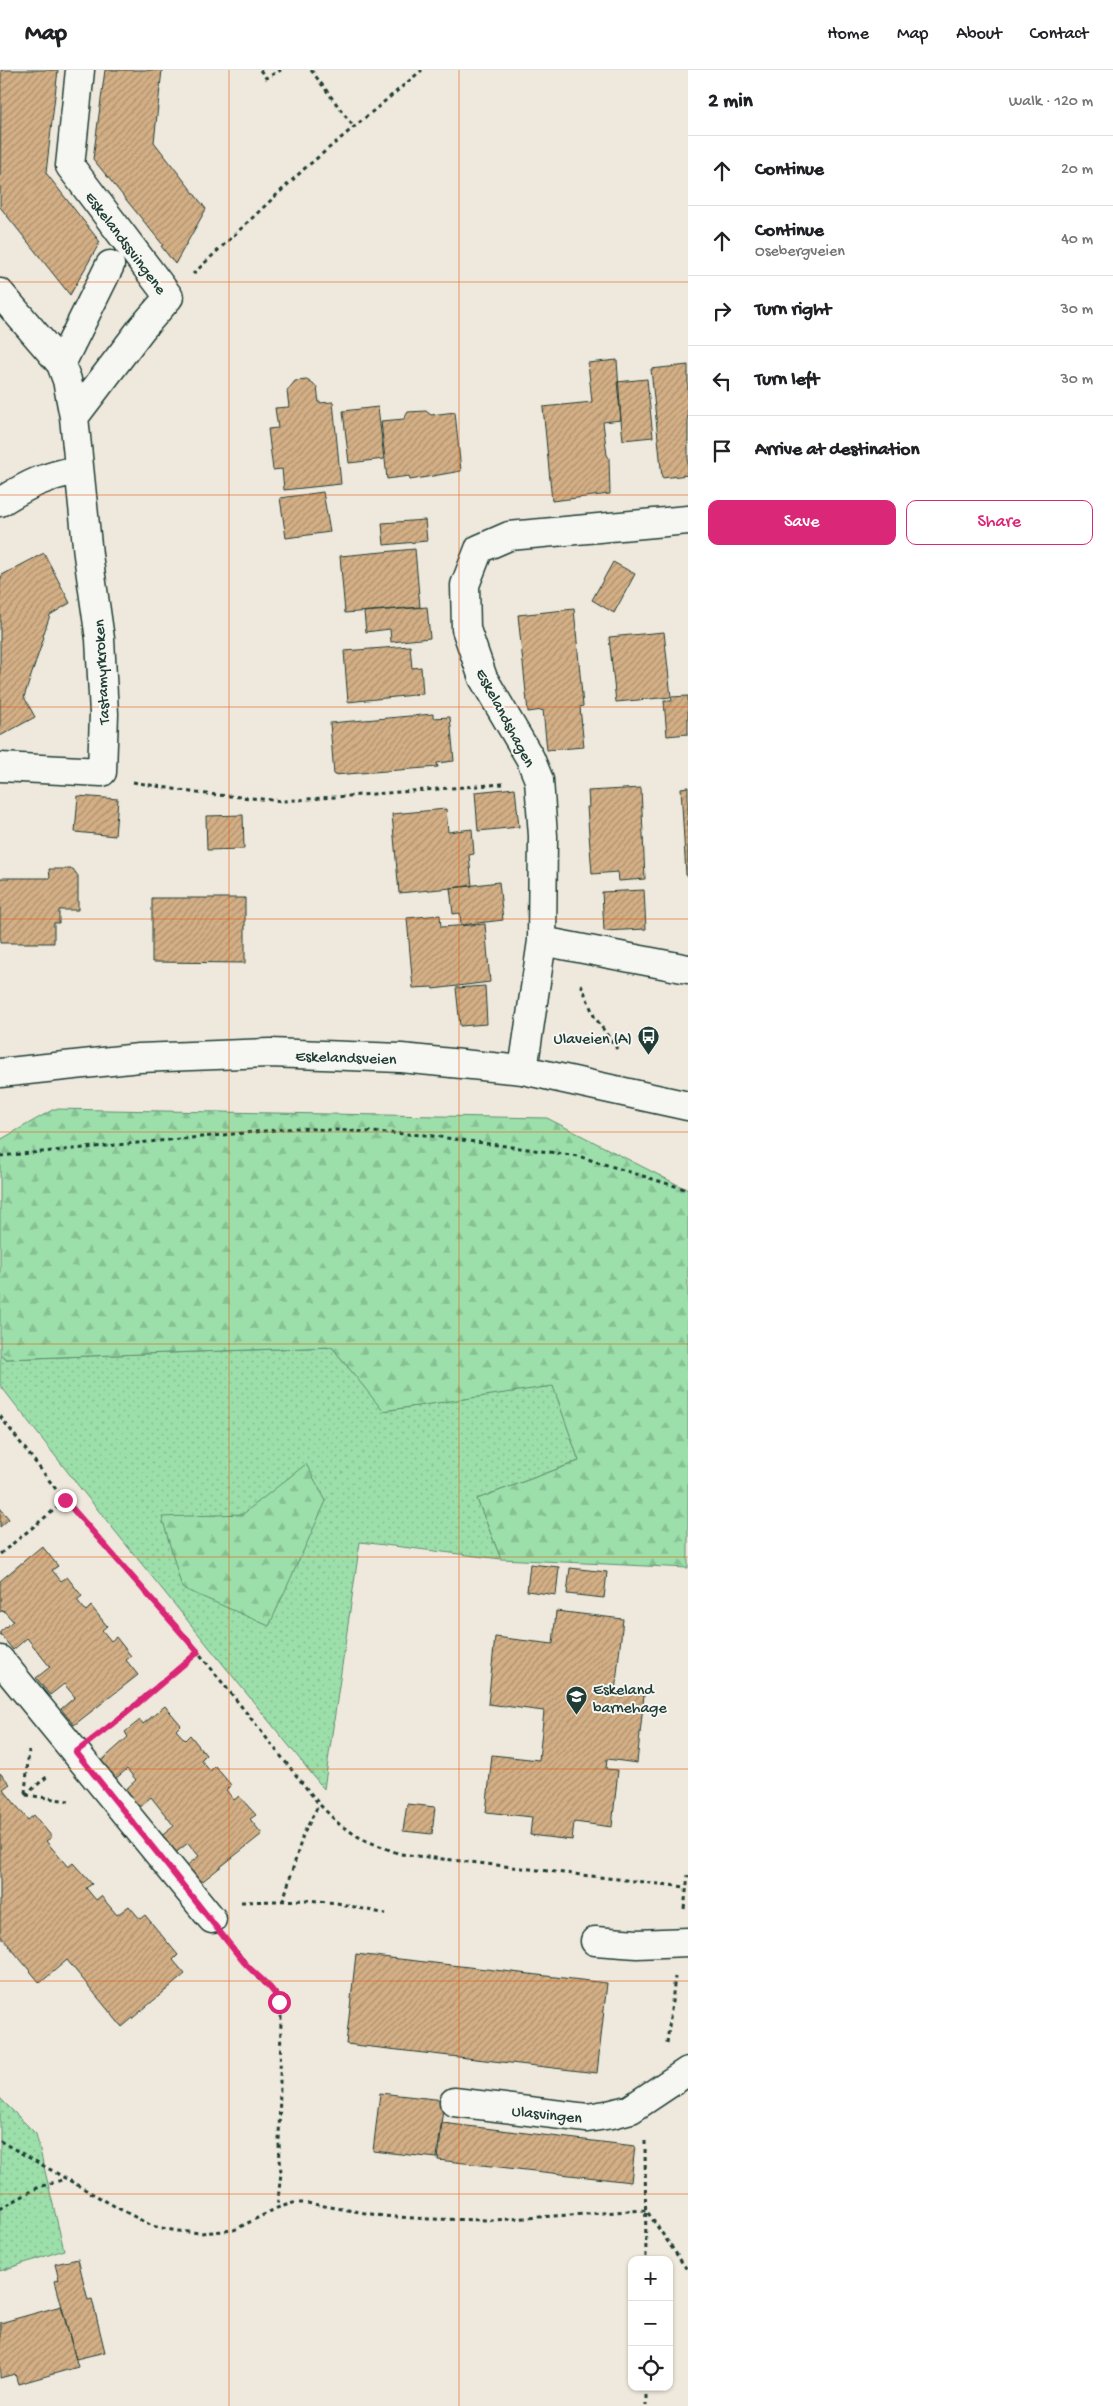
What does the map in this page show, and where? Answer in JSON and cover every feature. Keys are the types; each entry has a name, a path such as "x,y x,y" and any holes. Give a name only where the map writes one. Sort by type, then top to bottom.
{"street":[{"name":"Eskelandssvingene","path":"74,417 142,328 169,297 70,166 80,70"},
{"path":"61,364 110,265"},
{"name":"Tastamyrkroken","path":"0,294 61,364 67,380 74,417 88,555 100,639 104,714 102,772 0,767"},
{"path":"0,502 32,482 55,474 79,470"},
{"name":"Eskelandshagen","path":"523,1070 542,941 543,836 539,780 530,758 483,678 466,629 465,585 480,549 509,536 688,520"},
{"path":"542,941 688,969"},
{"name":"Eskelandsveien","path":"0,1073 139,1058 270,1053 401,1058 523,1070 688,1106"},
{"path":"0,1660 212,1919"},
{"path":"595,1941 637,1944 688,1942"},
{"name":"Ulasvingen","path":"454,2102 587,2118 631,2109 688,2071"}],"path":[{"path":"260,70 266,78 281,70"},
{"path":"311,70 353,126"},
{"path":"169,297 304,169 422,70"},
{"path":"133,782 198,793 283,801 539,780"},
{"path":"568,946 574,970 594,1016 617,1049"},
{"path":"0,1156 296,1128 425,1135 578,1156 688,1190"},
{"path":"0,1416 65,1500 198,1652 319,1804 340,1824 362,1839 400,1854 686,1887"},
{"path":"0,1554 65,1500"},
{"path":"76,1752 129,1711 198,1652"},
{"path":"25,1795 30,1744"},
{"path":"283,1901 303,1835 319,1804"},
{"path":"277,2208 281,2173 279,2144 281,2017 279,2002 276,1993 244,1962 212,1919 225,1906 247,1900 267,1902 308,1900 337,1903 386,1914"},
{"path":"0,2141 152,2226 177,2231 201,2233 234,2230 277,2208 293,2203 307,2203 384,2216 485,2220 600,2215 646,2210 688,2271"},
{"path":"0,2208 39,2187 66,2178"},
{"path":"646,2391 646,2406"}],"green space":[{"path":"54,1109 547,1118 688,1190 688,1568 501,1559 477,1499 579,1461 553,1386 383,1411 332,1347 6,1359 0,1354 0,1140"},
{"path":"332,1347 384,1411 554,1385 579,1461 477,1499 501,1559 360,1542 324,1789 81,1489 0,1385 0,1354 6,1359"},
{"path":"306,1464 326,1501 269,1626 182,1588 162,1517 243,1514"},
{"path":"0,2098 36,2134 64,2250 0,2271"}],"building":[{"path":"1,70 58,70 46,173 100,242 70,295 0,207"},
{"path":"105,70 162,70 154,142 206,209 175,264 161,246 163,245 93,159"},
{"path":"617,360 621,420 603,422 609,458 610,494 552,501 543,407 592,402 588,363"},
{"path":"688,365 688,475 662,478 651,369"},
{"path":"647,379 653,437 623,440 617,382"},
{"path":"307,380 317,387 319,403 333,402 341,484 284,490 282,469 273,470 268,429 278,428 275,408 289,407 287,391 295,381"},
{"path":"378,407 384,459 349,463 343,411"},
{"path":"426,411 431,415 455,412 461,471 410,480 409,476 387,479 381,421 404,419 408,412"},
{"path":"323,492 330,532 286,538 280,498"},
{"path":"425,520 427,541 384,545 382,523"},
{"path":"415,549 420,607 345,613 340,556"},
{"path":"44,553 70,603 50,615 24,697 35,717 0,736 0,583 2,575"},
{"path":"613,562 635,574 614,613 592,600"},
{"path":"427,607 430,638 391,642 390,629 366,632 364,612"},
{"path":"574,609 583,706 580,707 584,747 547,750 543,710 528,712 518,615"},
{"path":"664,632 671,697 616,702 609,637"},
{"path":"410,646 412,668 421,667 423,694 348,702 344,651"},
{"path":"688,696 688,734 667,736 664,701 672,701 671,697"},
{"path":"433,714 433,718 450,717 454,761 437,763 438,767 334,775 330,723"},
{"path":"688,787 688,875 686,875 681,788"},
{"path":"515,788 519,827 478,831 475,792"},
{"path":"641,788 645,879 619,881 618,872 592,874 587,807 589,807 588,791"},
{"path":"78,796 118,799 115,836 75,832"},
{"path":"446,809 448,832 472,829 474,854 469,855 472,886 399,893 392,814"},
{"path":"243,815 244,849 207,850 206,816"},
{"path":"49,869 73,869 78,876 78,910 59,910 59,923 54,923 54,943 0,943 0,878 50,878"},
{"path":"499,882 503,920 461,925 460,913 453,914 450,888"},
{"path":"644,890 646,929 604,931 602,892"},
{"path":"152,898 245,898 245,963 152,962"},
{"path":"440,915 441,927 485,924 490,982 433,989 432,987 413,988 407,918"},
{"path":"485,986 487,1024 460,1026 456,988"},
{"path":"0,1508 9,1519 0,1527"},
{"path":"42,1546 58,1566 52,1570 61,1581 67,1577 82,1596 77,1600 86,1611 91,1606 107,1626 102,1630 111,1641 116,1637 131,1656 126,1660 138,1675 74,1725 61,1709 75,1697 64,1684 50,1695 36,1678 50,1667 27,1638 13,1650 0,1634 13,1621 3,1610 0,1612 0,1581"},
{"path":"530,1564 559,1567 556,1595 527,1591"},
{"path":"570,1568 607,1572 604,1598 567,1594"},
{"path":"556,1611 623,1619 615,1692 644,1695 637,1763 607,1759 606,1769 618,1770 612,1827 574,1822 572,1840 530,1835 532,1817 486,1812 492,1755 539,1760 544,1711 488,1704 495,1637 553,1644"},
{"path":"165,1706 181,1725 176,1730 185,1740 190,1735 206,1755 201,1760 210,1771 215,1766 231,1785 226,1790 234,1800 239,1796 256,1815 250,1819 262,1834 199,1884 185,1867 199,1856 188,1843 174,1854 160,1837 174,1826 151,1797 137,1809 123,1792 136,1780 127,1769 114,1780 99,1763 128,1737 125,1732 140,1720 143,1724"},
{"path":"0,1773 10,1784 3,1789 28,1820 34,1815 52,1837 46,1841 68,1867 73,1863 92,1884 86,1888 96,1900 101,1896 117,1915 129,1906 140,1919 145,1915 178,1955 173,1960 185,1974 122,2027 67,1960 40,1983 0,1935"},
{"path":"407,1804 435,1807 432,1834 403,1831"},
{"path":"356,1954 607,1983 597,2073 346,2044"},
{"path":"380,2093 444,2100 437,2158 373,2151"},
{"path":"442,2123 635,2146 631,2182 438,2160"},
{"path":"78,2259 88,2300 92,2299 105,2352 76,2359 55,2281 59,2280 55,2264"},
{"path":"61,2306 78,2367 18,2384 15,2374 0,2378 0,2323"}],"place":[{"name":"Ulaveien (A)","path":"648,1056"},
{"name":"Eskeland barnehage","path":"577,1716"}],"route":[{"path":"65,1500 198,1652 129,1711 76,1752 219,1927 244,1962 258,1978 276,1993 279,2002"}]}
